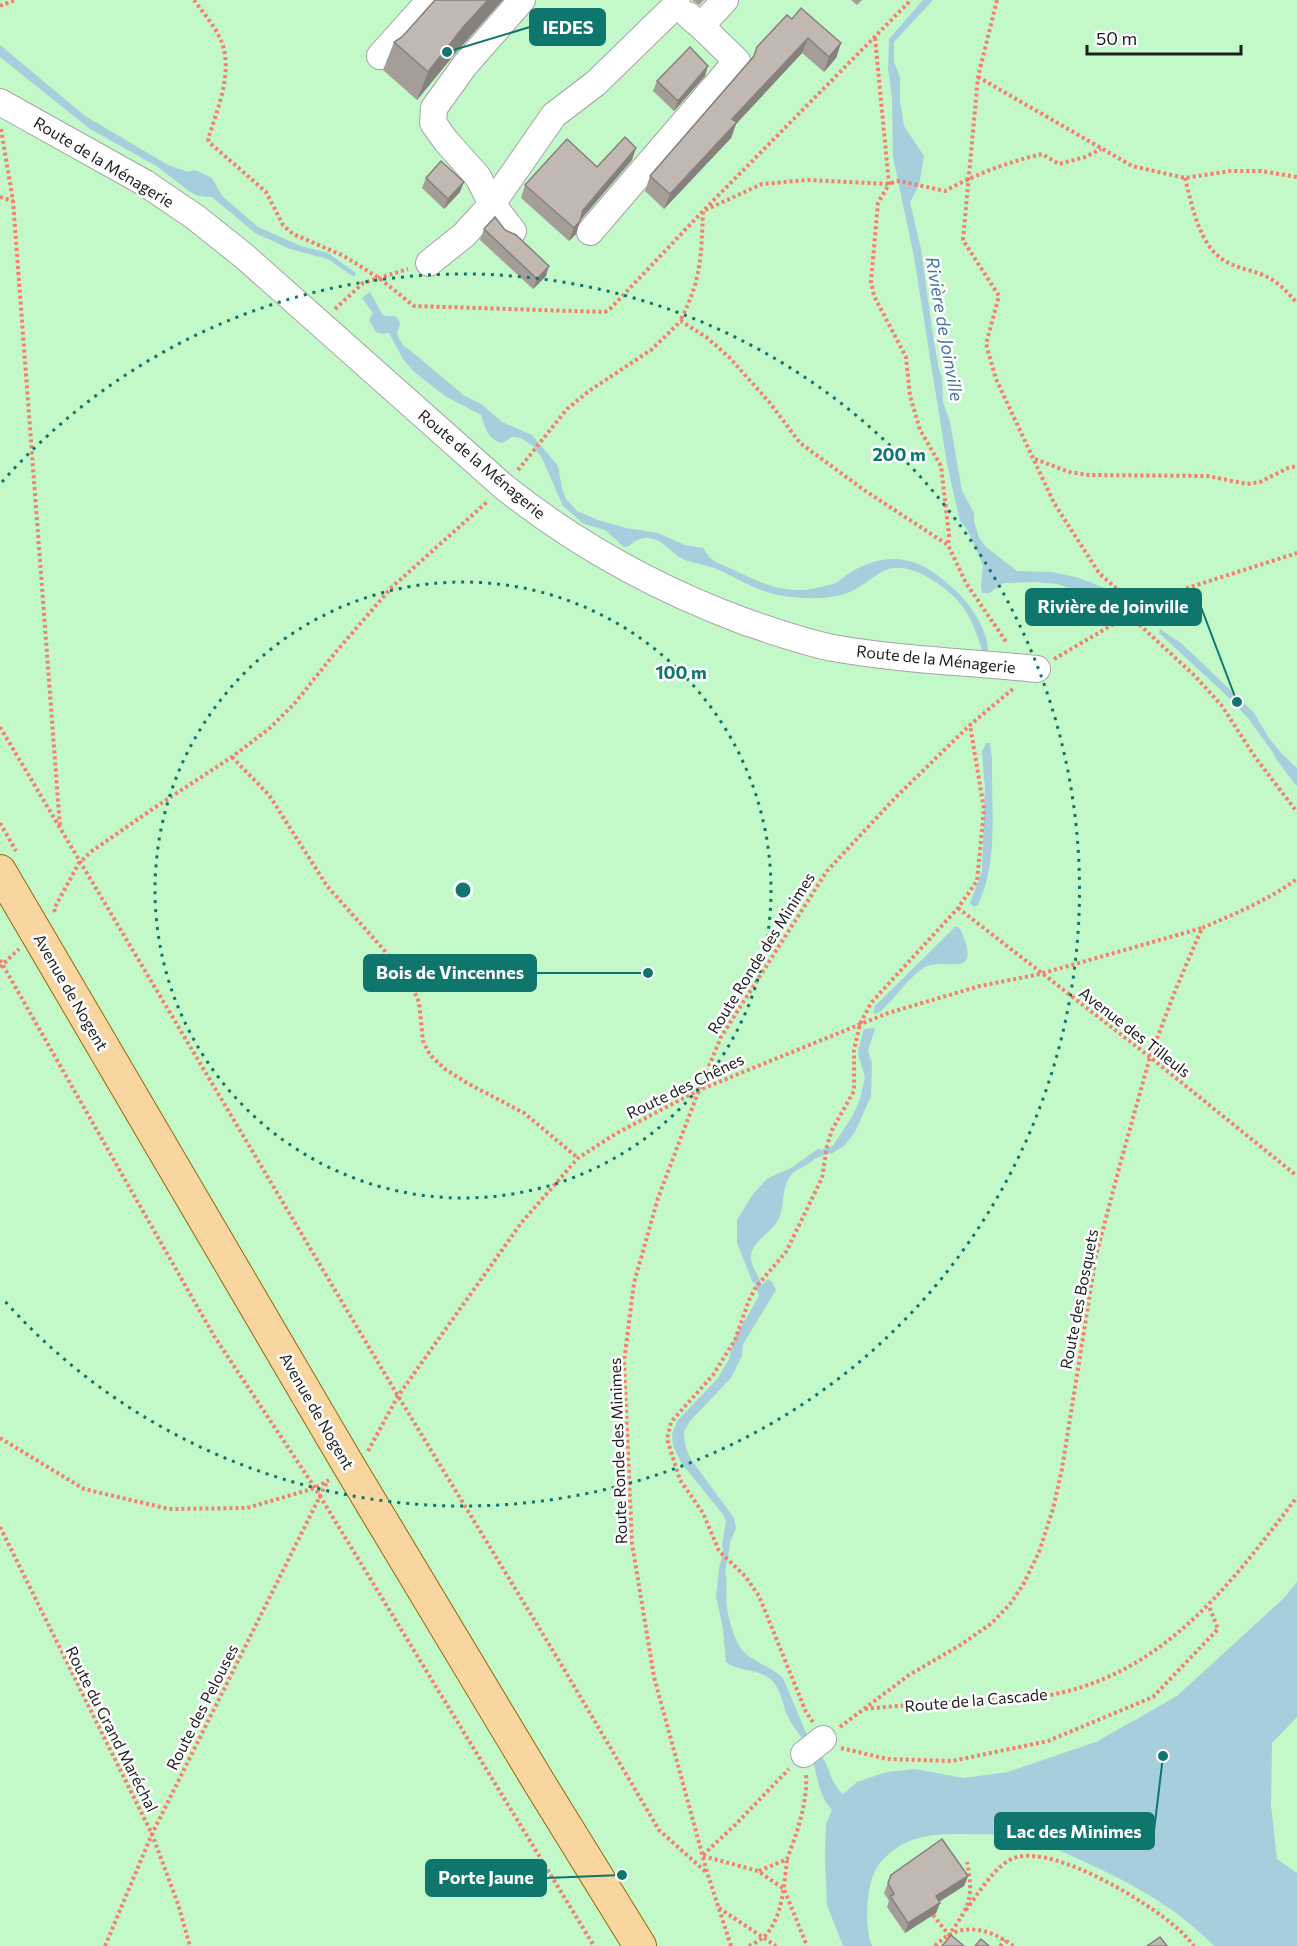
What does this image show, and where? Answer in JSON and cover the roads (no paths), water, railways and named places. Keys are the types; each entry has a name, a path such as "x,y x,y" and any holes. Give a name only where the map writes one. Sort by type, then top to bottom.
{"main road":[{"name":"Avenue de Nogent","path":"0,871 338,1474 540,1784 640,1946"}],"lane":[{"path":"380,56 429,0"},
{"path":"513,231 492,204 478,177 433,123 434,108 465,65 522,0"},
{"path":"701,26 725,0"},
{"path":"429,263 465,234 492,204 554,115 596,83 675,2 737,61 590,232"},
{"name":"Route de la Ménagerie","path":"0,102 145,183 195,218 244,256 504,487 552,522 636,574 684,597 782,635 832,647 938,662 1037,669"}],"water":[{"path":"923,0 933,0 894,42 894,62 900,77 900,101 904,126 924,156 919,185 910,202 921,249 933,336 942,377 943,402 950,422 962,491 974,513 979,538 986,547 1017,571 1052,572 1079,578 1105,588 1118,598 1114,603 1057,584 1035,582 1004,583 989,593 982,593 983,565 967,529 960,521 947,464 914,257 893,157 892,98 888,69 889,39"},
{"path":"0,45 85,116 168,165 188,172 195,170 212,178 222,196 258,227 301,246 328,253 356,273 354,277 328,259 290,249 255,233 212,197 199,196 190,192 158,167 90,129 0,57"},
{"path":"370,292 382,314 395,316 399,320 397,334 412,358 445,386 481,404 502,422 532,435 558,466 566,499 577,511 598,520 626,528 658,533 685,545 703,548 710,558 718,563 760,582 791,590 804,590 836,583 851,572 883,560 897,559 911,562 936,574 961,596 976,615 986,638 988,653 983,653 970,618 957,600 940,585 909,569 889,569 854,590 837,596 806,598 778,595 761,590 714,568 683,559 654,539 641,539 624,547 605,530 584,524 563,506 542,458 533,446 521,438 512,437 502,443 493,439 481,415 445,396 413,371 403,359 389,333 376,332 369,320 373,313 362,298"},
{"path":"1160,629 1181,643 1254,713 1269,738 1297,768 1297,785 1290,767 1277,758 1248,718 1159,633"},
{"path":"986,743 990,743 992,759 993,833 985,888 978,905 974,907 970,903 982,871 985,788 982,752"},
{"path":"956,926 961,930 965,941 968,953 966,960 962,963 930,965 923,968 880,1012 873,1014 875,1006"},
{"path":"875,1028 868,1051 872,1063 871,1096 855,1132 844,1146 831,1154 829,1152 853,1115 860,1099 865,1077 858,1050 864,1029"},
{"path":"819,1148 820,1151 812,1161 789,1178 779,1218 753,1249 751,1260 757,1277 753,1283 737,1243 737,1220 753,1194 768,1178 791,1168"},
{"path":"768,1279 776,1290 743,1344 742,1356 731,1378 690,1421 684,1432 690,1458 734,1518 736,1528 726,1552 722,1546 726,1521 682,1464 673,1446 672,1434 677,1421 718,1378 729,1359 734,1339 759,1296 757,1289"},
{"path":"720,1562 726,1578 726,1602 729,1617 738,1644 747,1655 783,1678 807,1735 803,1739 789,1718 779,1690 769,1678 726,1662 723,1629 716,1596"},
{"path":"1297,1582 1297,1717 1272,1743 1271,1805 1277,1859 1297,1873 1297,1946 1214,1946 1185,1920 1154,1898 1062,1851 1021,1837 962,1834 917,1838 889,1854 880,1863 871,1881 867,1915 872,1946 843,1946 827,1905 826,1824 832,1810 825,1801 819,1786 813,1760 820,1755 826,1763 834,1784 843,1794 857,1782 887,1772 915,1769 964,1778 1008,1772 1096,1742 1177,1696 1283,1599"}],"waterway":[{"path":"405,350 459,395"},
{"name":"Rivière de Joinville","path":"1277,755 1297,782"},
{"path":"811,1157 835,1148"},
{"path":"752,1271 762,1292"},
{"path":"722,1573 727,1545"}],"place":[{"name":"IEDES","path":"447,52"},
{"name":"Rivière de Joinville","path":"1237,702"},
{"name":"Bois de Vincennes","path":"648,973"},
{"name":"Lac des Minimes","path":"1163,1756"},
{"name":"Porte Jaune","path":"622,1875"}]}
